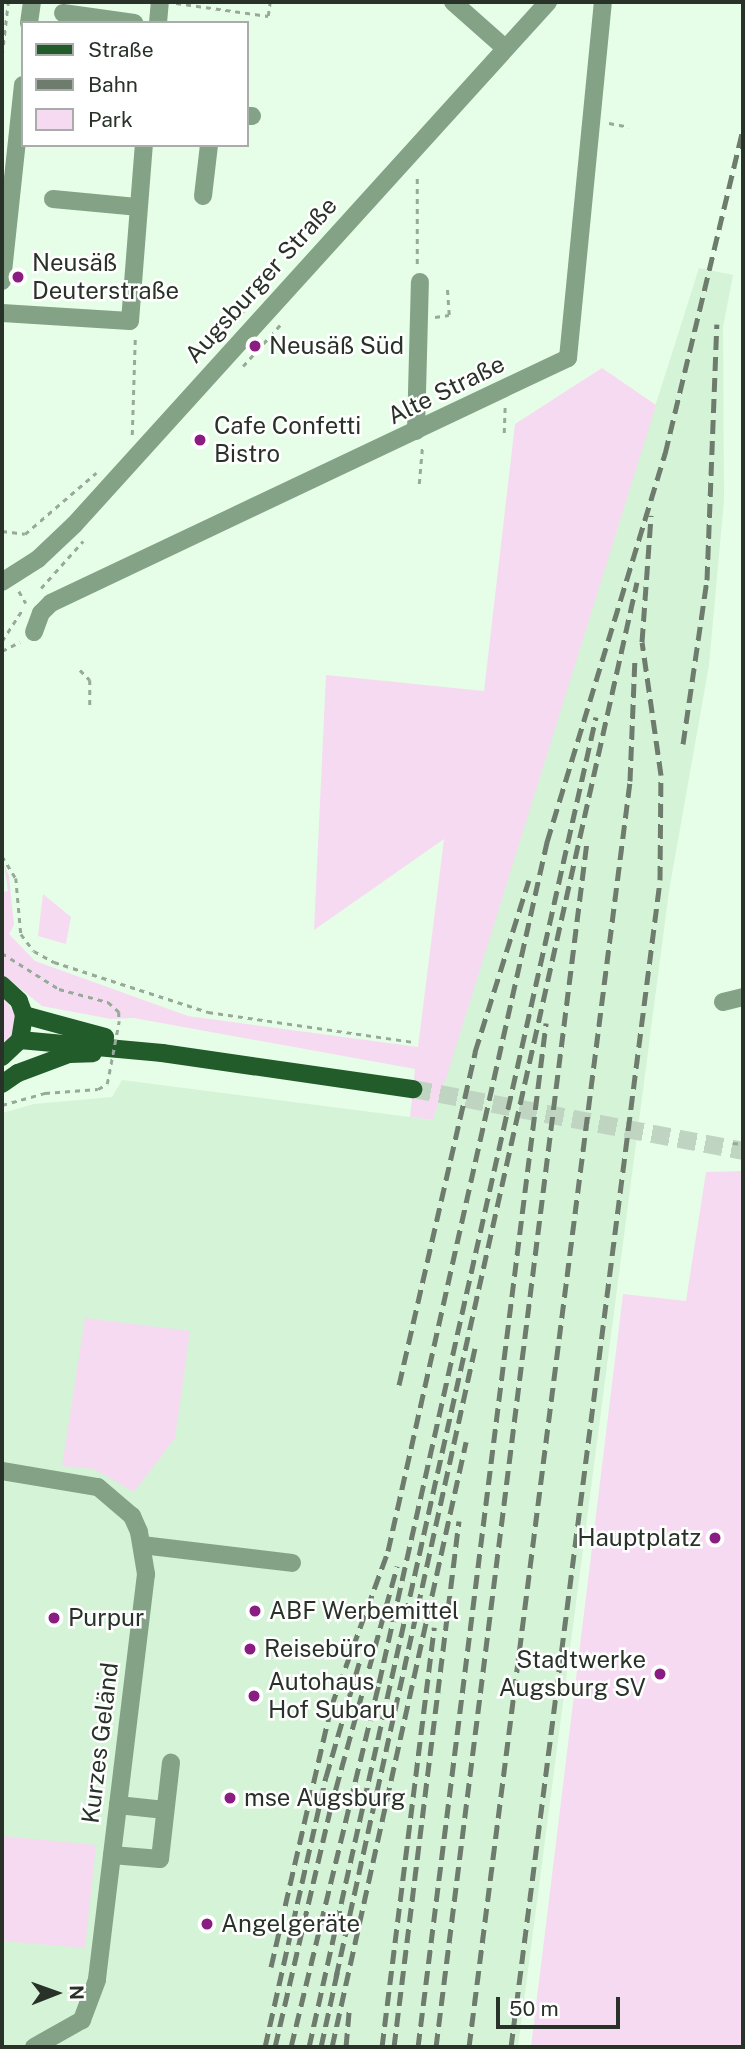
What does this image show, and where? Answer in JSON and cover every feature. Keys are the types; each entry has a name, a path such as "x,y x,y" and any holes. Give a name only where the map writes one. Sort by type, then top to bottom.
{"main road":[{"path":"2,985 19,1001 24,1015 20,1040 2,1057"},
{"path":"24,1015 162,1053"},
{"path":"20,1040 162,1053 413,1089"},
{"path":"2,1084 18,1073 69,1054 162,1053"}],"street":[{"path":"29,21 32,2"},
{"path":"158,21 160,2"},
{"path":"453,2 505,48"},
{"name":"Augsburger Straße","path":"6,580 56,543 548,2"},
{"name":"Alte Straße","path":"34,632 41,613 51,603 568,358 603,2"},
{"path":"62,13 120,21"},
{"path":"2,281 21,104"},
{"path":"2,313 130,321 144,147"},
{"path":"203,197 209,147"},
{"path":"53,200 137,207"},
{"path":"416,431 420,282"},
{"path":"723,1002 743,997"},
{"name":"Kurzes Geländ","path":"2,1471 98,1487 132,1516 142,1545 146,1574 97,1980 82,2020 34,2047"},
{"path":"142,1545 292,1563"},
{"path":"112,1855 160,1858 171,1763"},
{"path":"118,1805 165,1810"}],"path":[{"path":"2,55 8,2"},
{"path":"169,2 268,16 270,2"},
{"path":"591,121 629,127"},
{"path":"415,171 420,282"},
{"path":"419,320 449,315 447,288"},
{"path":"130,321 135,331 132,443 144,446"},
{"path":"2,327 2,359"},
{"path":"499,391 506,408 505,433"},
{"path":"416,431 423,447 419,484"},
{"path":"2,531 25,534 100,470"},
{"path":"2,641 27,604 6,580"},
{"path":"2,651 34,632"},
{"path":"80,670 90,680 90,705"},
{"path":"2,856 16,878 21,934 34,951 54,962 208,1012 413,1042"},
{"path":"2,953 59,989 108,1002 119,1012 107,1084 98,1089 45,1093 2,1105"},
{"path":"733,1143 743,1144"}],"shaded area":[{"path":"699,268 733,275 723,327 724,500 709,665 669,891 518,2047 2,2047 2,1113 34,1104 112,1097 122,1080 433,1120 493,917"}],"green space":[{"path":"602,368 656,405 433,1120 410,1117 415,1069 134,1018 111,1019 42,1006 2,974 2,892 8,891 4,864 9,876 14,925 9,934 35,961 188,1016 418,1047 444,839 314,930 326,675 484,691 515,424"},
{"path":"43,894 71,917 66,944 38,936"},
{"path":"2,995 16,1015 11,1039 2,1049"},
{"name":"Stadtwerke Augsburg SV","path":"743,1171 743,2047 531,2047 623,1294 686,1301 706,1172"},
{"path":"85,1318 190,1331 175,1438 134,1492 94,1469 62,1466"},
{"path":"2,1836 96,1845 85,1948 2,1941"}],"tunnel":[{"path":"413,1089 743,1151"}],"railway":[{"path":"271,1967 331,1707 388,1551 547,842 665,454 743,130"},
{"path":"683,744 707,580 717,324"},
{"path":"511,2047 660,880 661,775 642,642 651,515"},
{"path":"309,2047 637,582"},
{"path":"469,2047 630,781 635,658"},
{"path":"291,2047 379,1683 596,717"},
{"path":"436,2047 587,842"},
{"path":"399,1385 475,1052 529,880"},
{"path":"418,2047 546,1023"},
{"path":"336,1977 475,1348"},
{"path":"332,2047 466,1442"},
{"path":"394,2047 459,1521"},
{"path":"275,2047 330,1810 397,1566"},
{"path":"382,2047 434,1627"},
{"path":"265,2047 326,1777 360,1660"},
{"path":"321,2047 338,1969"},
{"path":"346,2047 349,2009"}],"place":[{"name":"Neusäß Deuterstraße","path":"18,277"},
{"name":"Neusäß Süd","path":"255,346"},
{"name":"Cafe Confetti Bistro","path":"200,440"},
{"name":"Hauptplatz","path":"715,1538"},
{"name":"ABF Werbemittel","path":"255,1611"},
{"name":"Purpur","path":"54,1618"},
{"name":"Reisebüro","path":"250,1649"},
{"name":"Stadtwerke Augsburg SV","path":"660,1674"},
{"name":"Autohaus Hof Subaru","path":"254,1696"},
{"name":"mse Augsburg","path":"230,1798"},
{"name":"Angelgeräte","path":"207,1924"}]}
